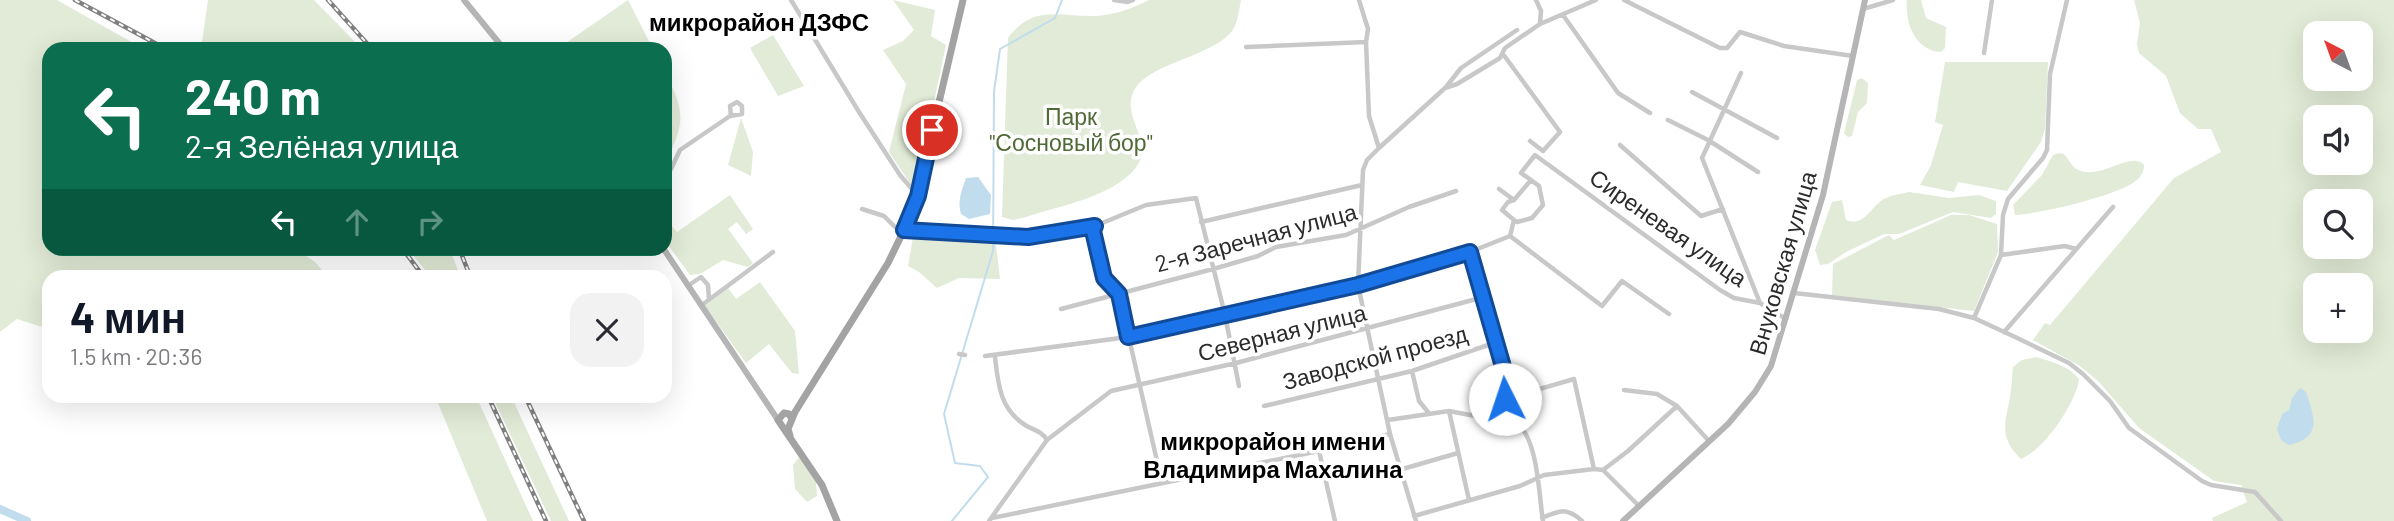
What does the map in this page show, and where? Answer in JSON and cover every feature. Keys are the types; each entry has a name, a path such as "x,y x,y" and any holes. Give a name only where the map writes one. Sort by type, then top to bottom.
{"main road":[{"path":"464,0 498,42"},
{"path":"785,419 798,406 888,263 904,230 918,196 963,0"},
{"name":"Внуковская улица","path":"1623,521 1741,410 1775,358 1823,195 1865,0"},
{"path":"669,256 689,285 706,303 769,405 785,419 790,436 822,485 837,521"}],"street":[{"path":"791,0 900,176 918,196"},
{"path":"1114,0 1133,0"},
{"path":"1359,0 1368,29 1366,42 1369,116 1379,148"},
{"path":"1535,0 1541,11 1539,24"},
{"path":"1445,88 1457,84 1500,58 1505,48 1539,24 1596,0"},
{"path":"1624,0 1720,48 1727,48 1740,32 1784,46 1854,56"},
{"path":"1863,9 1893,0"},
{"path":"1984,53 1992,0"},
{"path":"1974,318 2001,255 2003,215 2008,200 2047,150 2050,74 2067,0"},
{"path":"1563,15 1618,93 1650,113"},
{"path":"1517,30 1461,68 1445,88 1379,148 1364,166 1358,285 1399,470 1415,518 1553,473 1594,469 1603,470 1639,506"},
{"path":"1246,47 1366,42"},
{"path":"1503,53 1560,132 1543,151 1530,141"},
{"path":"1741,73 1723,107 1702,158 1760,303"},
{"path":"1692,92 1777,138"},
{"path":"672,167 680,150 731,116"},
{"path":"1668,120 1708,140 1758,172"},
{"path":"1620,145 1701,216 1723,209"},
{"name":"Сиреневая улица","path":"1531,180 1521,173 1535,155 1720,289 1734,298 1760,303 1786,319"},
{"path":"1531,180 1539,186 1543,205 1532,218 1517,222 1502,210 1508,202 1514,201 1531,180"},
{"path":"1201,222 1362,185"},
{"path":"1499,189 1514,201"},
{"name":"2-я Заречная улица","path":"1061,309 1213,269 1258,256 1276,247 1320,241 1360,230 1399,211 1456,191"},
{"path":"862,209 884,216 895,227 904,230 1028,237 1095,226 1146,205 1196,198 1236,363 1239,386"},
{"path":"2004,332 2113,207"},
{"path":"985,356 995,357 1128,337 1358,285 1503,241 1510,236 1514,220"},
{"path":"1095,226 1093,231 1100,267 1104,278 1119,294 1162,483"},
{"path":"1510,236 1602,306 1622,281 1669,314"},
{"path":"2001,255 2065,246 2076,249"},
{"path":"706,303 773,252"},
{"path":"1470,252 1494,343 1506,377 1506,420"},
{"path":"689,285 701,276 708,285 706,303"},
{"path":"1794,293 1939,309 1974,318 2004,332 2069,363 2110,401 2129,428 2202,481 2255,492 2281,521"},
{"name":"Северная улица","path":"991,519 1047,440 1111,391 1368,330 1484,297"},
{"name":"Заводской проезд","path":"1264,406 1412,371 1494,343"},
{"path":"959,354 965,355"},
{"path":"995,357 1002,399 1007,408 1013,417 1044,434 1047,440"},
{"path":"1412,371 1419,401 1429,412"},
{"path":"1505,399 1574,379 1594,469"},
{"path":"1624,390 1657,394 1677,406 1710,442"},
{"path":"1603,470 1677,406"},
{"path":"1388,420 1449,411 1517,424 1525,431 1538,479 1543,520 1563,509 1572,512 1582,521"},
{"path":"1449,411 1469,500"},
{"path":"991,519 1319,452 1390,434"},
{"path":"1319,452 1335,521"},
{"path":"1399,470 1458,453"}],"green space":[{"path":"0,0 57,0 132,42 42,42 42,256 306,256 322,270 42,270 42,327 17,319 0,332"},
{"path":"208,0 314,0 355,42 202,42"},
{"path":"628,0 649,42 567,42"},
{"path":"893,0 935,10 931,36 946,45 916,187 912,186 889,152 906,84 883,50 903,41 914,30"},
{"name":"Парк \"Сосновый бор\"","path":"1149,0 1241,0 1234,28 1222,40 1151,74 1133,93 1132,114 1142,153 1139,164 1130,174 1108,189 1081,200 1013,220 1002,217 1008,38 1026,21 1036,17 1056,14 1107,15"},
{"path":"1907,0 1921,0 1926,18 1946,27 1945,48 1941,52 1924,46 1913,34"},
{"path":"2134,0 2394,0 2394,521 2213,521 2212,518 2247,502 2241,485 2214,481 2139,428 2099,382 2080,366 2033,340 2045,323 2050,325 2174,178 2221,152 2211,129 2198,129 2180,113 2166,76 2139,53 2137,44 2140,23"},
{"path":"773,35 804,86 778,96 750,48"},
{"path":"1945,62 2048,62 2045,129 2041,142 2007,191 1958,182 1954,192 1920,185 1931,165 1943,125 1935,122"},
{"path":"1862,78 1868,83 1867,103 1858,112 1852,136 1848,137 1844,133 1857,80"},
{"path":"672,88 680,117 677,137 672,148"},
{"path":"741,118 753,152 751,176 728,165"},
{"path":"2064,154 2075,168 2084,172 2103,170 2131,161 2138,161 2144,165 2144,169 2137,180 2115,192 2060,207 2015,215 2013,205 2042,175 2053,155"},
{"path":"1909,192 1949,198 1979,195 1996,201 1996,214 1991,218 1953,212 1899,234 1884,234 1828,264 1820,265 1815,250 1832,202 1842,200 1846,220 1852,222 1862,219 1882,200"},
{"path":"730,195 753,229 746,234 737,222 728,229 753,263 748,267 723,260 700,274 690,275 672,251 672,226 677,232"},
{"path":"1951,215 1969,215 1997,224 1998,252 1974,311 1832,295 1833,264 1889,235 1894,240"},
{"path":"995,236 1000,279 959,278 937,288 908,266 913,237"},
{"path":"414,256 453,256 458,270 425,270"},
{"path":"760,282 795,331 799,374 792,373 769,344 746,363 705,306 728,288 736,299"},
{"path":"2036,357 2065,367 2079,379 2072,400 2058,425 2039,446 2021,459 2008,442 2005,426 2013,367 2022,360"},
{"path":"438,403 479,403 533,521 487,521"},
{"path":"495,403 514,403 569,521 551,521"},
{"path":"799,457 816,482 817,496 807,502 795,489 793,465"}],"water":[{"path":"978,177 991,195 990,214 969,219 961,214 960,196 966,178"},
{"path":"2300,388 2306,392 2312,410 2313,426 2307,437 2289,445 2281,440 2277,429 2282,414 2289,410 2292,398"}],"waterway":[{"path":"952,521 988,477 980,466 955,463 944,414 993,251 994,92 1000,49 1055,18 1062,0"},
{"path":"0,509 27,521"}],"railway":[{"path":"75,0 153,42"},
{"path":"328,0 366,42"},
{"path":"408,256 418,270"},
{"path":"462,256 468,270"},
{"path":"491,403 546,521"},
{"path":"528,403 584,521"}],"district":[{"name":"микрорайон ДЗФС","path":"759,23"},
{"name":"микрорайон имени Владимира Махалина","path":"1273,456"}],"route":[{"path":"932,130 918,196 904,230 1028,237 1095,226 1093,231 1100,267 1104,278 1119,294 1128,337 1358,285 1470,252 1494,343 1506,377 1505,399"}]}
